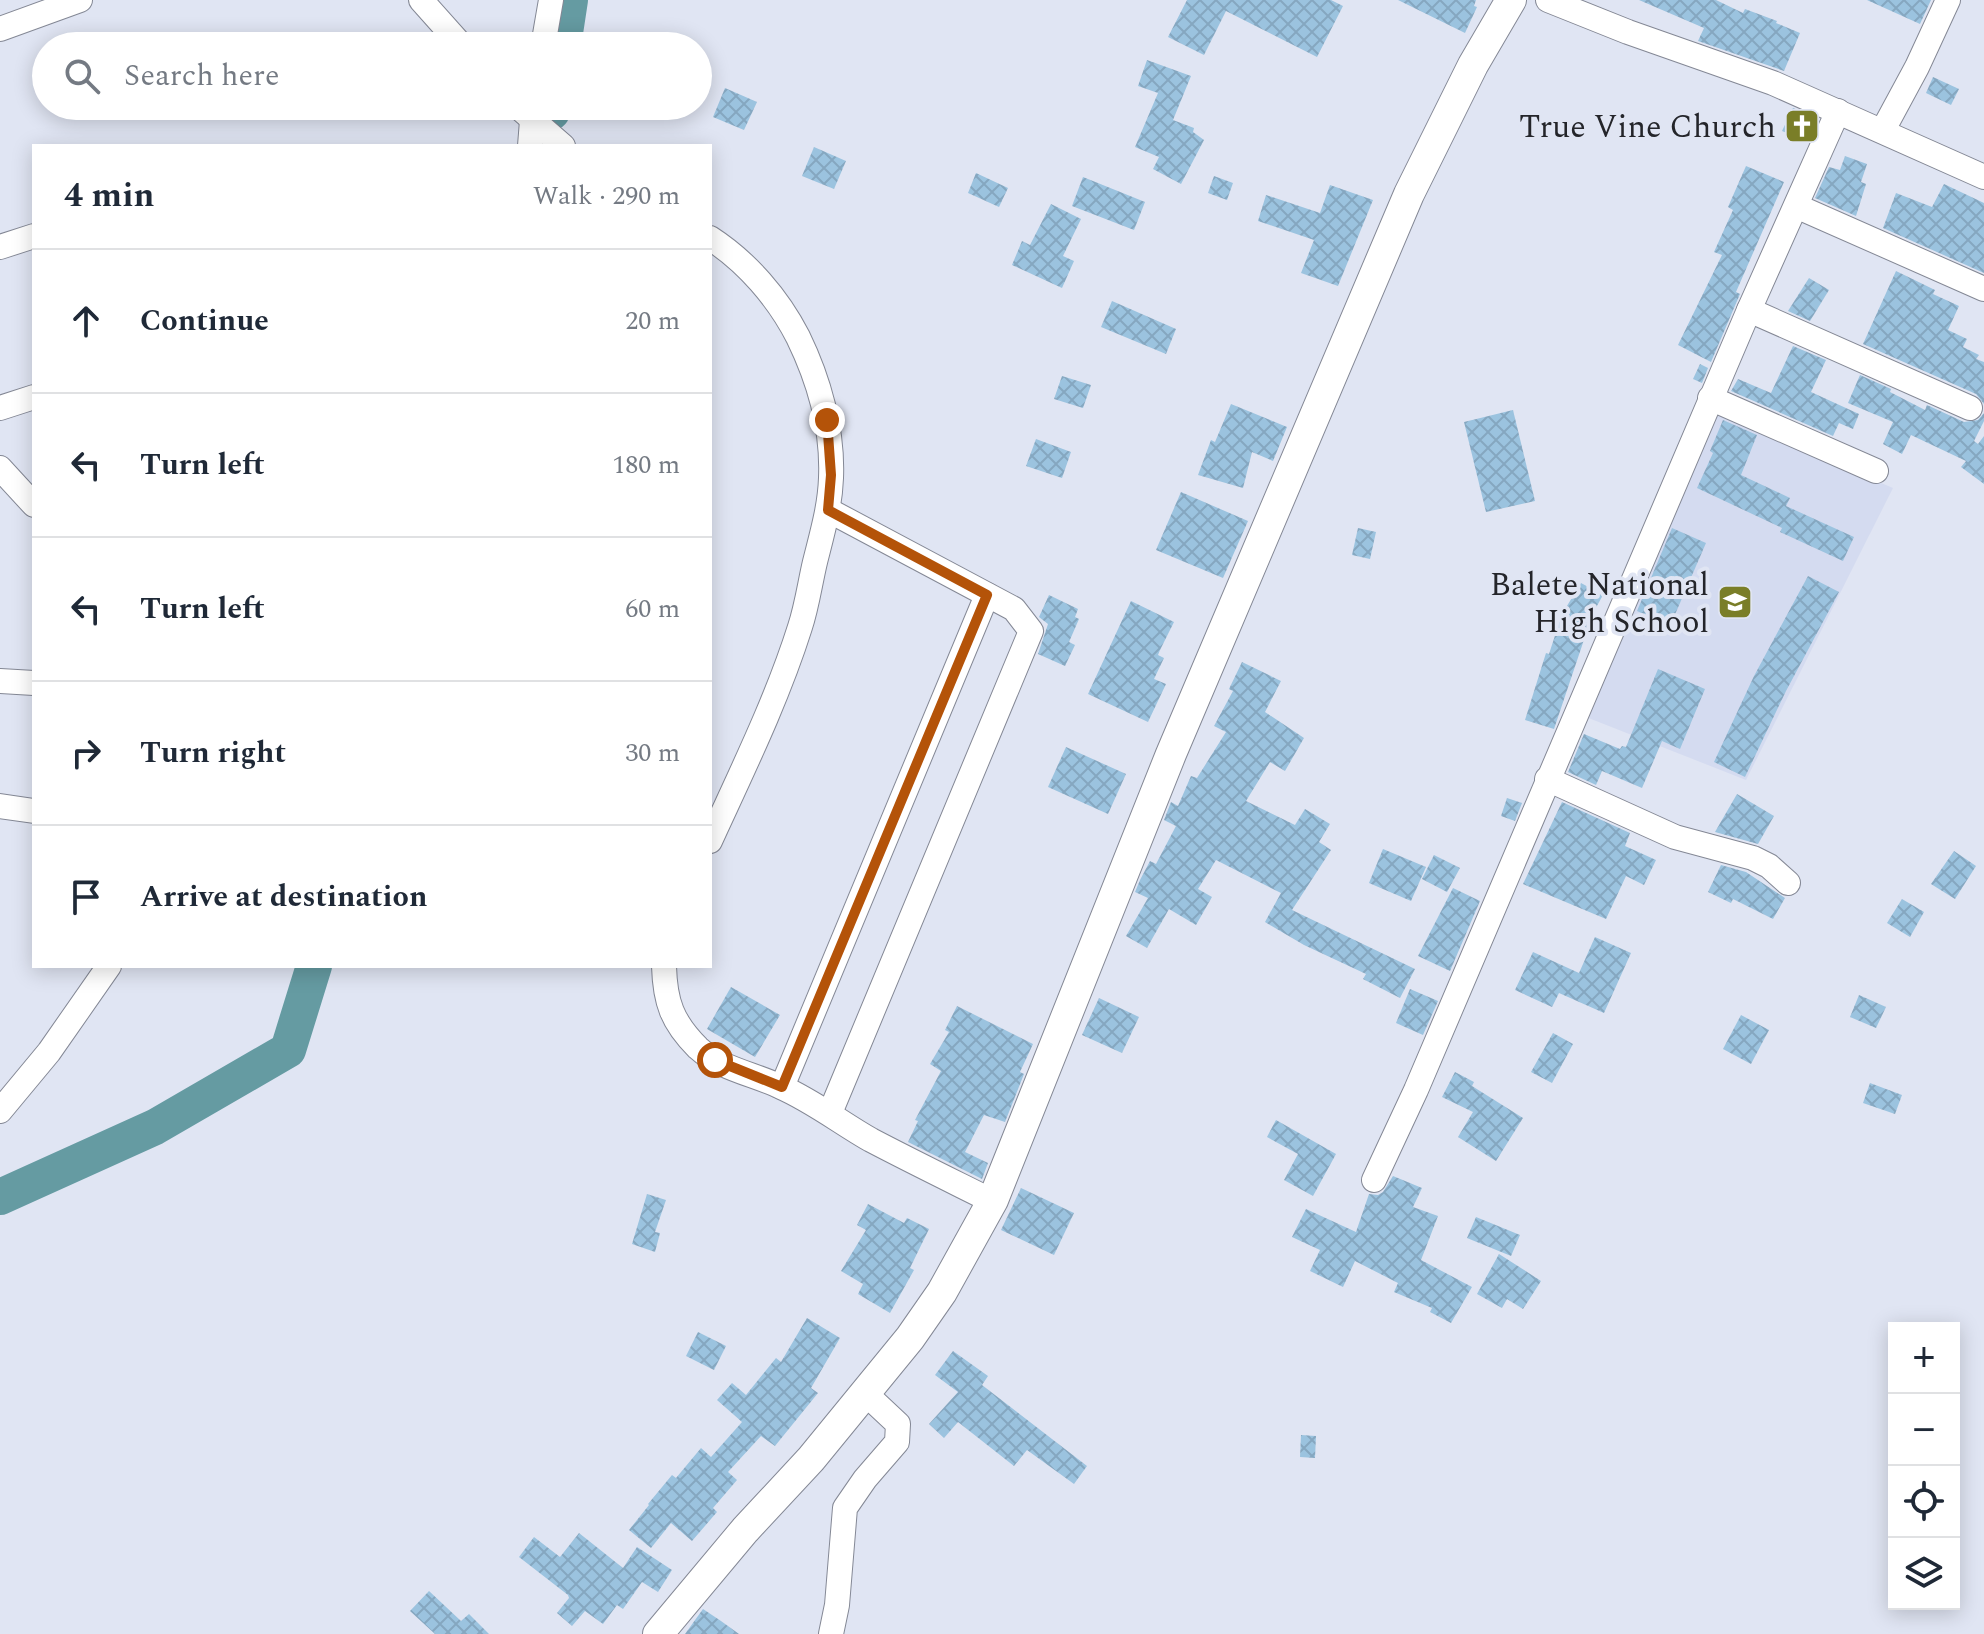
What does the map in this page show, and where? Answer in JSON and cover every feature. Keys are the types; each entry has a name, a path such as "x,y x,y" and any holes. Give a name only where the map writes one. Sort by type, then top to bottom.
{"main road":[{"path":"658,1634 866,1394 910,1338 942,1292 992,1201 1176,742 1409,194 1450,107 1511,0"}],"street":[{"path":"0,29 80,0"},
{"path":"421,0 450,32"},
{"path":"545,32 551,0"},
{"path":"1548,0 1773,83 1984,177"},
{"path":"1883,130 1948,0"},
{"path":"1374,1180 1416,1090 1710,398 1838,111"},
{"path":"528,120 530,144"},
{"path":"537,120 561,144"},
{"path":"1796,206 1984,289"},
{"path":"0,247 32,237"},
{"path":"712,240 739,260 777,302 805,353 827,420 831,475 828,510 800,627 756,739 712,837"},
{"path":"1749,310 1970,408"},
{"path":"0,408 32,398"},
{"path":"1710,398 1876,471"},
{"path":"0,468 32,503"},
{"path":"828,510 1014,609 1031,631 830,1113"},
{"path":"782,1087 987,595"},
{"path":"0,681 32,683"},
{"path":"1547,779 1675,837 1753,858 1769,866 1788,883"},
{"path":"0,806 32,811"},
{"path":"0,1111 49,1052 108,968"},
{"path":"664,968 667,1003 675,1020 699,1048 715,1060 782,1087 868,1138 992,1201"},
{"path":"831,1634 837,1605 845,1508 897,1442 898,1424 866,1394"}],"shaded area":[{"name":"Balete National High School","path":"1718,414 1893,488 1746,780 1586,717"}],"building":[{"path":"1187,0 1331,0 1343,6 1317,57 1226,11 1204,55 1168,37"},
{"path":"1398,0 1476,0 1474,6 1477,7 1465,33"},
{"path":"1639,0 1716,0 1743,13 1745,9 1777,21 1800,33 1784,71 1698,41 1704,28"},
{"path":"1867,0 1931,0 1920,24"},
{"path":"1147,60 1191,76 1173,120 1194,128 1193,132 1204,140 1181,184 1153,169 1159,157 1135,147 1158,93 1138,86"},
{"path":"1933,77 1959,89 1951,105 1926,93"},
{"path":"725,88 757,102 744,130 713,117"},
{"name":"True Vine Church","path":"1793,108 1818,119 1808,142 1782,131"},
{"path":"814,147 846,161 834,189 802,176"},
{"path":"1845,156 1867,164 1861,182 1866,184 1856,216 1815,198 1829,167 1840,170"},
{"path":"1746,166 1784,182 1736,292 1740,294 1711,362 1678,345 1722,255 1714,252 1733,210 1728,207"},
{"path":"976,173 1008,188 999,207 968,193"},
{"path":"1214,176 1233,183 1227,200 1208,193"},
{"path":"1083,177 1145,202 1134,230 1072,206"},
{"path":"1944,184 1984,203 1984,273 1883,228 1896,193 1932,207"},
{"path":"1330,185 1373,200 1338,286 1301,273 1314,240 1258,221 1266,195 1320,213"},
{"path":"1051,204 1081,219 1063,256 1074,261 1062,288 1012,265 1022,241 1030,245"},
{"path":"1896,271 1959,306 1948,330 1967,339 1963,347 1979,355 1976,359 1984,362 1984,404 1976,394 1863,344"},
{"path":"1809,278 1829,290 1810,321 1788,311"},
{"path":"1112,301 1176,329 1166,354 1101,327"},
{"path":"1793,346 1826,360 1811,392 1859,414 1853,429 1839,423 1833,436 1731,391 1738,379 1771,393"},
{"path":"1700,364 1708,368 1702,383 1693,379"},
{"path":"1860,375 1925,410 1927,405 1964,422 1978,420 1984,413 1984,421 1974,441 1978,444 1984,436 1984,484 1961,467 1966,461 1911,435 1902,454 1883,444 1893,422 1848,403"},
{"path":"1062,376 1091,385 1083,408 1054,399"},
{"path":"1231,404 1287,427 1273,461 1252,452 1243,488 1198,475 1211,440 1215,442"},
{"path":"1513,410 1535,501 1486,512 1464,422"},
{"path":"1723,420 1757,435 1741,475 1790,498 1786,506 1854,537 1843,561 1697,488 1713,453 1710,451"},
{"path":"1036,439 1071,452 1062,478 1026,466"},
{"path":"1181,492 1248,521 1223,578 1156,550"},
{"path":"1358,528 1376,532 1370,559 1352,555"},
{"path":"1672,528 1706,543 1670,626 1637,611"},
{"path":"1808,576 1839,592 1786,691 1745,777 1714,762 1754,676"},
{"path":"1581,583 1603,595 1593,613 1554,729 1525,720 1546,653 1549,654 1562,614"},
{"path":"1049,595 1078,609 1075,617 1079,619 1069,642 1075,645 1065,666 1038,654 1048,624 1039,617"},
{"path":"1131,601 1174,622 1158,655 1164,658 1154,679 1166,684 1148,722 1088,694"},
{"path":"1242,662 1281,681 1265,712 1304,738 1285,771 1270,762 1246,801 1295,825 1305,809 1330,824 1319,842 1331,850 1292,910 1415,969 1400,998 1363,979 1366,974 1304,945 1265,922 1281,893 1216,860 1198,889 1212,897 1196,925 1169,909 1147,948 1126,936 1148,898 1135,892 1140,880 1150,861 1156,864 1176,826 1164,820 1171,802 1178,806 1191,776 1197,778 1226,732 1214,726 1233,691 1229,689"},
{"path":"1658,669 1705,689 1680,749 1662,741 1642,788 1602,771 1596,785 1568,772 1584,734 1620,749 1626,747"},
{"path":"1066,747 1126,774 1108,814 1048,787"},
{"path":"1737,794 1774,816 1758,844 1715,832"},
{"path":"1507,798 1522,803 1515,821 1501,816"},
{"path":"1562,802 1630,833 1625,846 1656,860 1644,885 1626,876 1606,919 1523,884"},
{"path":"1383,849 1426,867 1411,901 1369,883"},
{"path":"1954,851 1976,866 1955,899 1931,884"},
{"path":"1434,855 1460,868 1447,892 1422,879"},
{"path":"1721,865 1746,872 1785,898 1773,919 1733,899 1731,903 1708,892"},
{"path":"1453,888 1480,901 1450,971 1418,956"},
{"path":"1902,899 1924,912 1910,937 1887,923"},
{"path":"1595,937 1631,953 1604,1013 1559,993 1552,1007 1515,990 1533,952 1579,973"},
{"path":"731,987 780,1015 755,1057 707,1029"},
{"path":"1410,989 1438,1001 1423,1035 1396,1023"},
{"path":"1859,995 1886,1007 1876,1028 1850,1017"},
{"path":"1099,998 1139,1017 1122,1053 1082,1035"},
{"path":"957,1006 1033,1044 1020,1072 1024,1074 1005,1122 984,1115 965,1152 988,1163 982,1179 908,1142 918,1121 915,1120 941,1071 930,1064 949,1032 945,1030"},
{"path":"1741,1015 1769,1030 1751,1064 1723,1049"},
{"path":"1553,1033 1573,1044 1552,1083 1531,1072"},
{"path":"1455,1072 1523,1118 1496,1161 1458,1137 1473,1112 1442,1097"},
{"path":"1870,1083 1902,1095 1895,1114 1863,1103"},
{"path":"1276,1120 1336,1154 1313,1196 1284,1180 1298,1154 1267,1137"},
{"path":"1393,1176 1422,1188 1413,1207 1438,1216 1421,1260 1472,1287 1451,1323 1430,1312 1432,1308 1394,1292 1398,1283 1355,1261 1343,1287 1310,1271 1320,1250 1292,1237 1306,1209 1356,1232 1369,1194 1383,1192"},
{"path":"1021,1188 1074,1213 1054,1255 1001,1230"},
{"path":"647,1194 666,1200 655,1232 660,1233 655,1252 632,1244"},
{"path":"868,1204 904,1223 907,1218 929,1229 910,1268 914,1270 890,1313 858,1294 863,1284 841,1271 866,1230 857,1225"},
{"path":"1476,1217 1520,1235 1511,1256 1467,1238"},
{"path":"1499,1254 1541,1281 1523,1309 1507,1299 1502,1308 1477,1294"},
{"path":"807,1318 840,1338 811,1388 818,1393 775,1446 761,1436 728,1472 737,1480 713,1508 717,1512 692,1541 671,1523 651,1548 629,1530 672,1475 676,1478 701,1448 711,1457 742,1422 717,1400 732,1383 746,1395 776,1358 781,1362"},
{"path":"698,1332 726,1346 714,1370 686,1356"},
{"path":"953,1351 988,1376 982,1385 1087,1466 1074,1484 1027,1450 1014,1466 958,1422 944,1438 929,1424 958,1392 935,1375"},
{"path":"1301,1435 1316,1436 1315,1458 1300,1457"},
{"path":"579,1533 623,1568 637,1547 672,1570 658,1592 642,1582 623,1609 617,1605 603,1624 585,1611 572,1626 557,1613 569,1598 568,1595 519,1557 534,1537 560,1557"},
{"path":"429,1591 461,1621 469,1614 489,1634 435,1634 410,1611"},
{"path":"703,1609 721,1621 739,1634 685,1634"}],"waterway":[{"path":"565,32 570,0"},
{"path":"0,1197 155,1127 288,1050 313,968"}],"place":[{"name":"True Vine Church","path":"1802,126"},
{"name":"Balete National High School","path":"1735,602"}],"route":[{"path":"715,1060 782,1087 987,595 828,510 831,475 827,420"}]}
